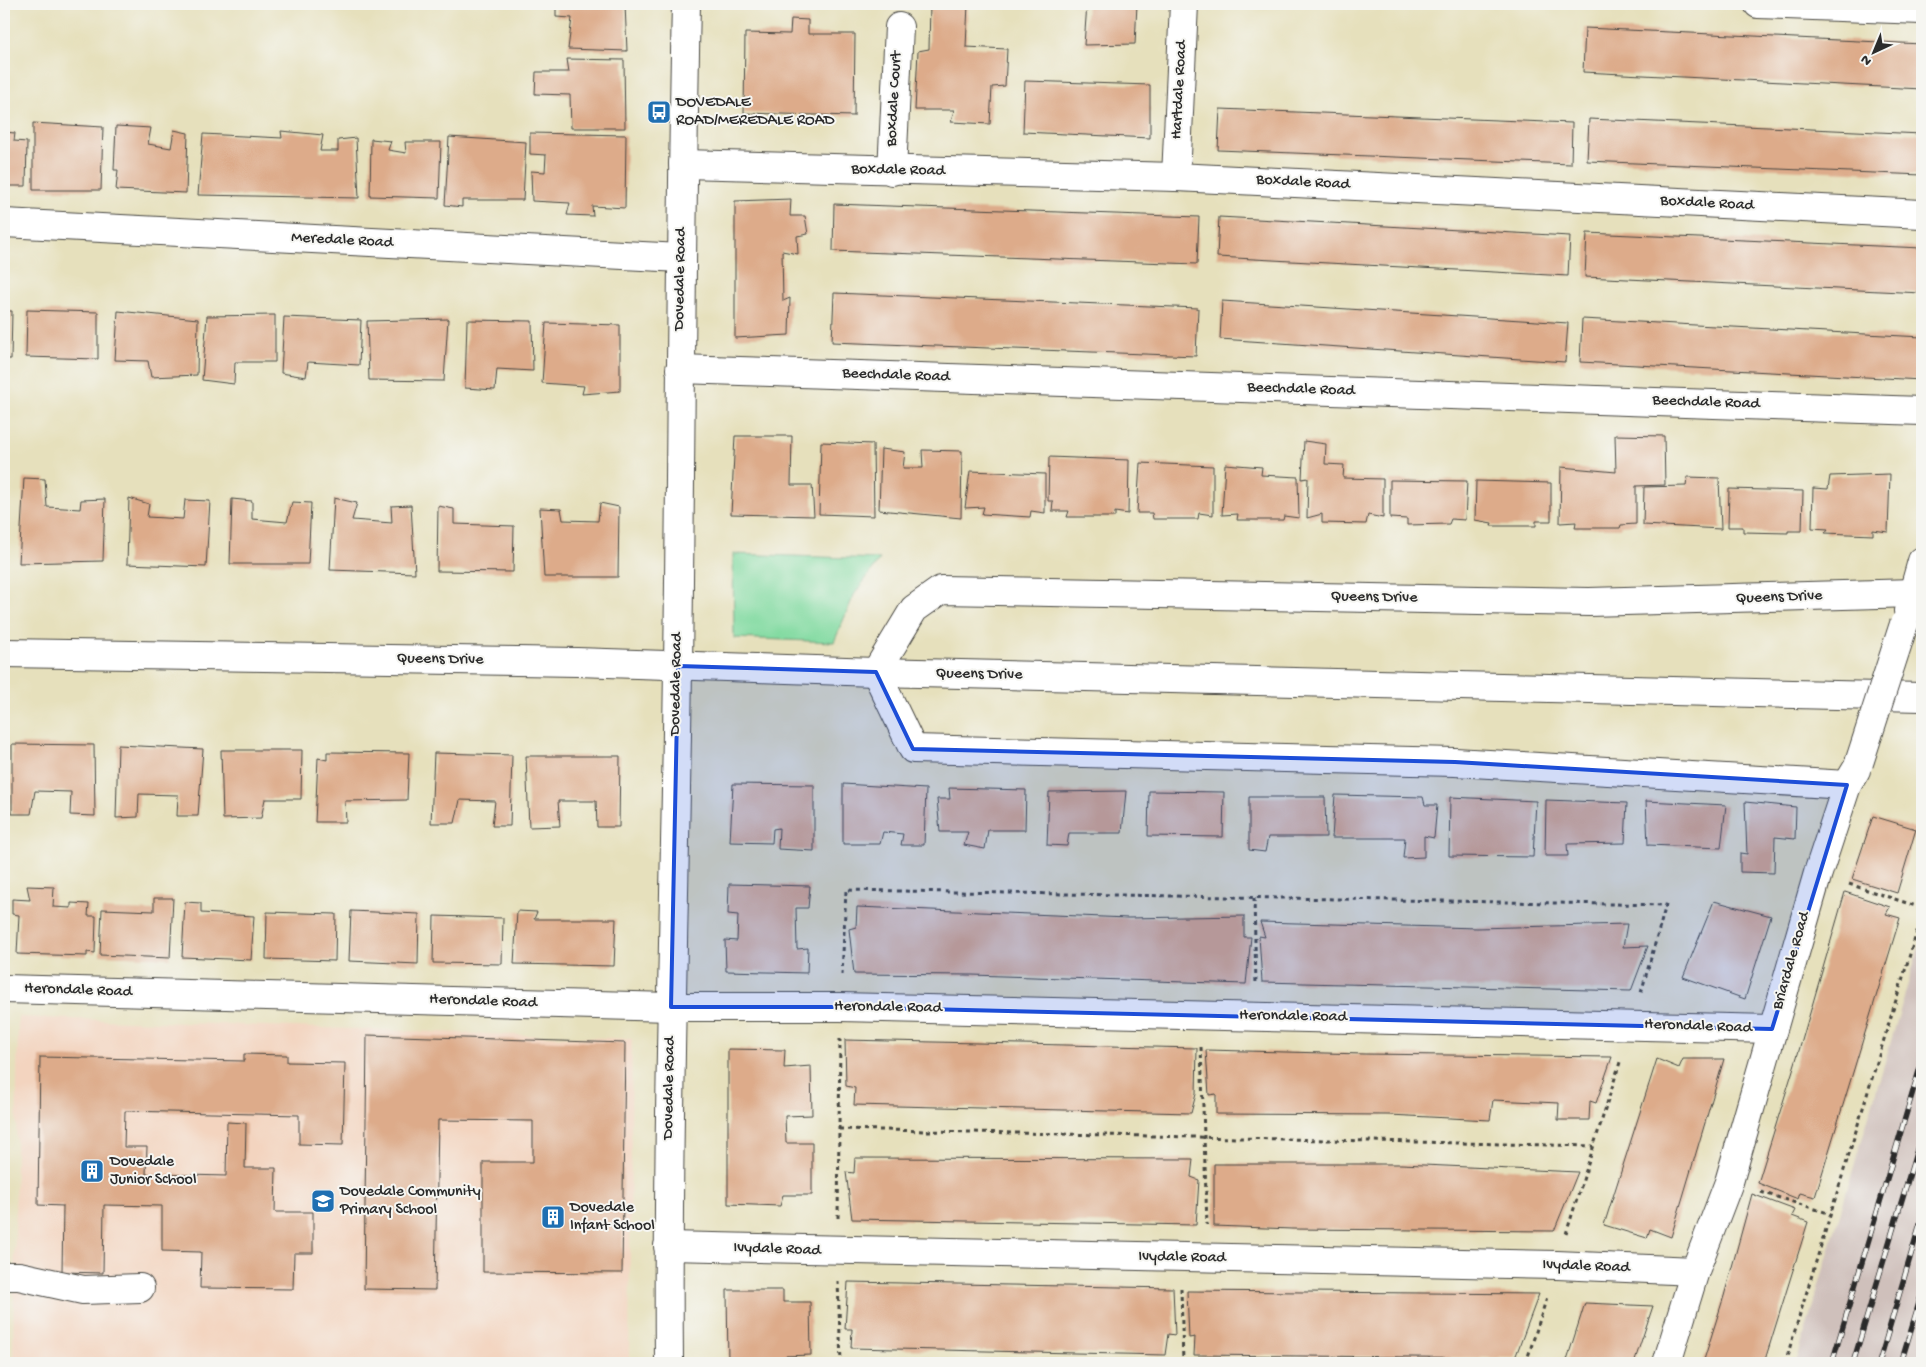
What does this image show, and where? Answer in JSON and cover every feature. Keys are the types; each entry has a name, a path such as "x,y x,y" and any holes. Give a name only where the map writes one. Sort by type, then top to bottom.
{"street":[{"name":"Dovedale Road","path":"669,1363 668,1246 678,666 681,258 686,4"},
{"name":"Hartdale Road","path":"1176,177 1184,4"},
{"path":"1758,4 1922,10"},
{"name":"Boxdale Court","path":"892,171 899,26"},
{"name":"Boxdale Road","path":"683,164 1176,177 1922,214"},
{"name":"Meredale Road","path":"4,223 681,258"},
{"name":"Beechdale Road","path":"680,369 1922,411"},
{"name":"Briardale Road","path":"1667,1363 1695,1272 1729,1182 1818,873 1904,624 1922,561"},
{"name":"Queens Drive","path":"876,672 914,609 942,590 1589,602 1914,593"},
{"name":"Queens Drive","path":"4,653 577,662 876,672 1922,697"},
{"path":"876,672 913,749 1853,774"},
{"name":"Herondale Road","path":"4,989 671,1007 840,1007 1772,1029"},
{"name":"Ivydale Road","path":"668,1246 1557,1265 1695,1272"},
{"path":"4,1276 18,1276 83,1290 140,1288"}],"path":[{"path":"1818,873 1922,908"},
{"path":"1254,898 1256,1016"},
{"path":"1785,1363 1922,915"},
{"path":"1200,1015 1206,1138 1208,1258"},
{"path":"839,1129 1594,1146"},
{"path":"1729,1182 1832,1214"},
{"path":"1181,1258 1182,1363"}],"highlighted area":[{"path":"678,666 876,672 913,749 1455,762 1847,785 1772,1029 840,1007 671,1007"}],"shaded area":[{"path":"1922,936 1922,1363 1796,1363 1816,1295"},
{"name":"Dovedale Community Primary School","path":"18,1017 632,1039 629,1363 13,1363"}],"green space":[{"path":"733,554 880,559 854,595 834,642 734,638"}],"building":[{"path":"556,4 625,4 627,51 568,49 572,18 556,17"},
{"path":"930,4 968,4 966,47 1007,49 1005,86 992,87 990,124 951,122 954,110 915,110 918,51 929,49"},
{"path":"1087,4 1137,4 1135,44 1084,45"},
{"path":"791,19 808,20 808,34 855,34 854,116 744,113 745,33 790,34"},
{"path":"1585,28 1922,44 1922,89 1583,72"},
{"path":"567,59 624,60 625,128 571,128 570,95 535,94 536,72 569,72"},
{"path":"1025,81 1150,85 1150,138 1023,132"},
{"path":"1220,109 1572,123 1571,164 1218,150"},
{"path":"1589,119 1922,134 1922,175 1587,161"},
{"path":"33,123 103,127 101,190 33,190"},
{"path":"116,126 151,128 148,144 171,148 174,130 188,133 186,193 116,190 118,170 114,170"},
{"path":"281,131 323,135 320,151 338,151 338,140 356,138 359,198 198,195 203,134 282,138"},
{"path":"4,132 15,133 14,141 27,142 26,186 4,186"},
{"path":"530,133 626,135 625,208 592,206 593,216 567,215 570,203 532,201 531,171 545,172 546,155 530,154"},
{"path":"449,137 526,142 523,200 462,200 462,207 445,205"},
{"path":"371,139 391,141 388,150 406,153 405,142 441,142 439,198 370,196"},
{"path":"791,199 790,216 805,216 808,234 797,236 798,254 782,251 783,301 790,298 789,335 735,338 735,201"},
{"path":"834,204 1199,217 1197,264 833,251"},
{"path":"1219,217 1570,236 1568,276 1217,257"},
{"path":"1587,233 1922,248 1922,293 1585,277"},
{"path":"834,293 1198,308 1196,356 832,342"},
{"path":"1222,301 1568,323 1565,362 1220,339"},
{"path":"27,310 98,312 98,359 26,357"},
{"path":"4,311 12,311 11,359 4,359"},
{"path":"118,311 198,319 197,375 151,377 148,361 115,360"},
{"path":"275,315 275,362 235,362 234,384 202,380 207,316"},
{"path":"284,317 361,320 359,365 308,362 306,377 281,373"},
{"path":"448,319 444,381 369,380 367,321"},
{"path":"1582,319 1922,337 1922,380 1580,362"},
{"path":"467,320 532,321 533,371 497,369 495,390 465,388"},
{"path":"546,323 620,325 620,391 582,394 584,386 542,383"},
{"path":"1615,435 1664,436 1665,485 1636,486 1636,524 1621,525 1620,528 1575,528 1576,522 1560,523 1561,467 1616,472"},
{"path":"735,436 792,436 791,485 812,485 814,516 731,514"},
{"path":"1304,441 1326,444 1325,464 1344,465 1343,478 1383,479 1383,518 1368,515 1366,524 1322,523 1322,514 1307,518 1308,478 1302,479"},
{"path":"821,442 873,444 874,516 819,514"},
{"path":"881,449 905,452 903,468 923,468 922,450 962,451 961,518 879,510"},
{"path":"1049,457 1129,460 1128,514 1115,512 1115,517 1067,517 1069,511 1052,511 1053,501 1048,501"},
{"path":"1140,463 1213,466 1213,515 1199,513 1198,519 1153,519 1152,513 1137,513"},
{"path":"1225,464 1262,467 1261,475 1298,477 1299,518 1284,516 1283,520 1237,520 1238,514 1222,515"},
{"path":"970,471 1045,474 1045,513 1031,511 1030,517 982,514 984,507 965,508"},
{"path":"1890,474 1888,532 1873,530 1873,535 1825,533 1828,529 1812,528 1813,488 1828,489 1830,476"},
{"path":"1687,477 1719,478 1721,529 1643,525 1644,487 1686,486"},
{"path":"24,478 45,479 47,507 80,509 81,500 105,499 103,561 19,563"},
{"path":"1390,480 1467,481 1465,520 1451,519 1449,524 1407,525 1407,519 1390,518"},
{"path":"1476,481 1551,483 1551,521 1536,521 1536,526 1491,526 1492,523 1475,520"},
{"path":"1729,489 1803,491 1802,531 1788,531 1788,533 1743,532 1743,527 1728,527"},
{"path":"129,498 149,504 147,517 183,519 185,500 210,501 206,567 127,564"},
{"path":"334,498 357,503 352,520 392,523 391,506 411,505 415,573 330,570"},
{"path":"232,499 252,501 252,519 287,522 292,502 311,503 308,564 230,564"},
{"path":"600,503 619,507 618,577 544,577 540,508 561,509 563,520 598,521"},
{"path":"438,506 454,509 454,524 514,526 513,572 437,571"},
{"path":"12,744 94,745 95,816 70,815 71,792 35,791 31,814 12,814"},
{"path":"118,745 203,749 198,816 177,816 178,795 139,794 138,817 116,818"},
{"path":"221,750 302,750 301,799 265,799 261,818 223,819"},
{"path":"327,752 409,753 407,800 345,801 346,822 315,822 318,758 327,760"},
{"path":"434,753 512,755 510,826 492,826 495,801 460,800 455,823 431,823"},
{"path":"526,756 620,756 619,827 597,827 596,801 558,801 560,826 529,827"},
{"path":"733,784 814,785 814,851 778,849 779,828 773,829 772,843 730,842"},
{"path":"843,784 926,789 924,845 901,845 903,834 883,832 880,844 843,844"},
{"path":"949,788 1026,790 1025,830 988,830 985,849 964,845 968,832 940,832 937,799 950,799"},
{"path":"1126,791 1122,833 1069,833 1067,846 1047,845 1049,792"},
{"path":"1149,791 1224,792 1223,837 1148,836"},
{"path":"1335,795 1423,797 1425,805 1437,805 1434,838 1424,836 1424,857 1403,858 1405,838 1332,838"},
{"path":"1249,797 1325,797 1326,837 1268,837 1265,852 1249,850"},
{"path":"1450,797 1536,801 1533,857 1449,856"},
{"path":"1546,800 1627,803 1625,843 1567,844 1568,856 1545,856"},
{"path":"1646,801 1726,805 1721,848 1648,845"},
{"path":"1745,802 1796,807 1795,839 1775,837 1774,873 1740,872 1740,853 1747,854"},
{"path":"1873,816 1916,829 1897,893 1852,879"},
{"path":"729,884 810,886 808,908 796,908 797,949 808,948 807,973 726,971 725,940 737,941 738,915 728,914"},
{"path":"27,886 54,887 53,907 71,908 71,903 89,904 88,916 96,916 95,953 87,952 87,956 17,954 19,915 12,914 12,899 30,900"},
{"path":"1845,892 1890,907 1886,914 1900,918 1815,1197 1800,1193 1798,1199 1758,1183"},
{"path":"154,898 173,898 170,958 100,955 102,909 154,911"},
{"path":"1714,901 1771,916 1745,999 1683,977"},
{"path":"185,902 201,903 201,913 254,916 251,960 182,957"},
{"path":"857,907 1128,918 1244,916 1244,937 1251,937 1246,984 972,975 854,974 849,929 856,927"},
{"path":"351,911 419,914 418,964 349,961"},
{"path":"517,911 537,912 534,919 616,919 614,966 514,964"},
{"path":"267,912 336,914 335,961 266,959"},
{"path":"434,916 503,918 502,964 433,963"},
{"path":"1260,922 1477,928 1627,924 1623,947 1648,946 1631,991 1262,982 1259,936 1265,937"},
{"name":"Dovedale Infant School","path":"367,1035 625,1043 622,1273 483,1272 483,1162 533,1162 533,1121 438,1120 435,1290 364,1289"},
{"path":"845,1040 1197,1048 1196,1094 1191,1113 854,1105 855,1088 846,1086"},
{"path":"728,1049 785,1050 784,1068 811,1066 812,1115 785,1116 786,1143 812,1143 812,1195 783,1195 780,1206 728,1204"},
{"path":"1206,1050 1612,1057 1596,1103 1590,1101 1589,1120 1558,1120 1559,1103 1493,1100 1490,1120 1389,1115 1216,1114 1216,1094 1209,1095"},
{"name":"Dovedale Junior School","path":"244,1054 287,1055 287,1062 345,1063 343,1145 299,1144 299,1115 125,1111 124,1147 147,1147 146,1174 226,1176 227,1122 246,1123 245,1168 276,1168 275,1212 313,1212 313,1253 294,1253 293,1289 200,1288 201,1252 162,1251 162,1206 104,1205 103,1273 62,1272 63,1206 38,1205 40,1057 244,1061"},
{"path":"1657,1059 1679,1068 1683,1059 1724,1059 1671,1237 1650,1229 1647,1238 1604,1225"},
{"path":"855,1158 1193,1159 1191,1177 1199,1180 1196,1225 852,1219 846,1172 854,1173"},
{"path":"1214,1164 1401,1164 1578,1172 1554,1231 1292,1229 1214,1226"},
{"path":"1752,1194 1795,1210 1792,1216 1808,1222 1764,1363 1703,1363 1724,1296"},
{"path":"848,1282 1173,1288 1175,1335 1168,1334 1165,1355 851,1348 852,1329 845,1329"},
{"path":"727,1290 783,1290 783,1302 810,1302 811,1355 785,1356 785,1363 728,1363"},
{"path":"1187,1291 1539,1294 1515,1358 1194,1355 1195,1337 1189,1338"},
{"path":"1585,1303 1653,1306 1634,1363 1566,1363"}],"railway":[{"path":"1832,1363 1922,1061"},
{"path":"1853,1363 1922,1133"},
{"path":"1879,1363 1922,1217"},
{"path":"1901,1363 1922,1293"}],"place":[{"name":"DOVEDALE ROAD/MEREDALE ROAD","path":"659,112"},
{"name":"Dovedale Junior School","path":"92,1171"},
{"name":"Dovedale Community Primary School","path":"323,1201"},
{"name":"Dovedale Infant School","path":"553,1217"}]}
